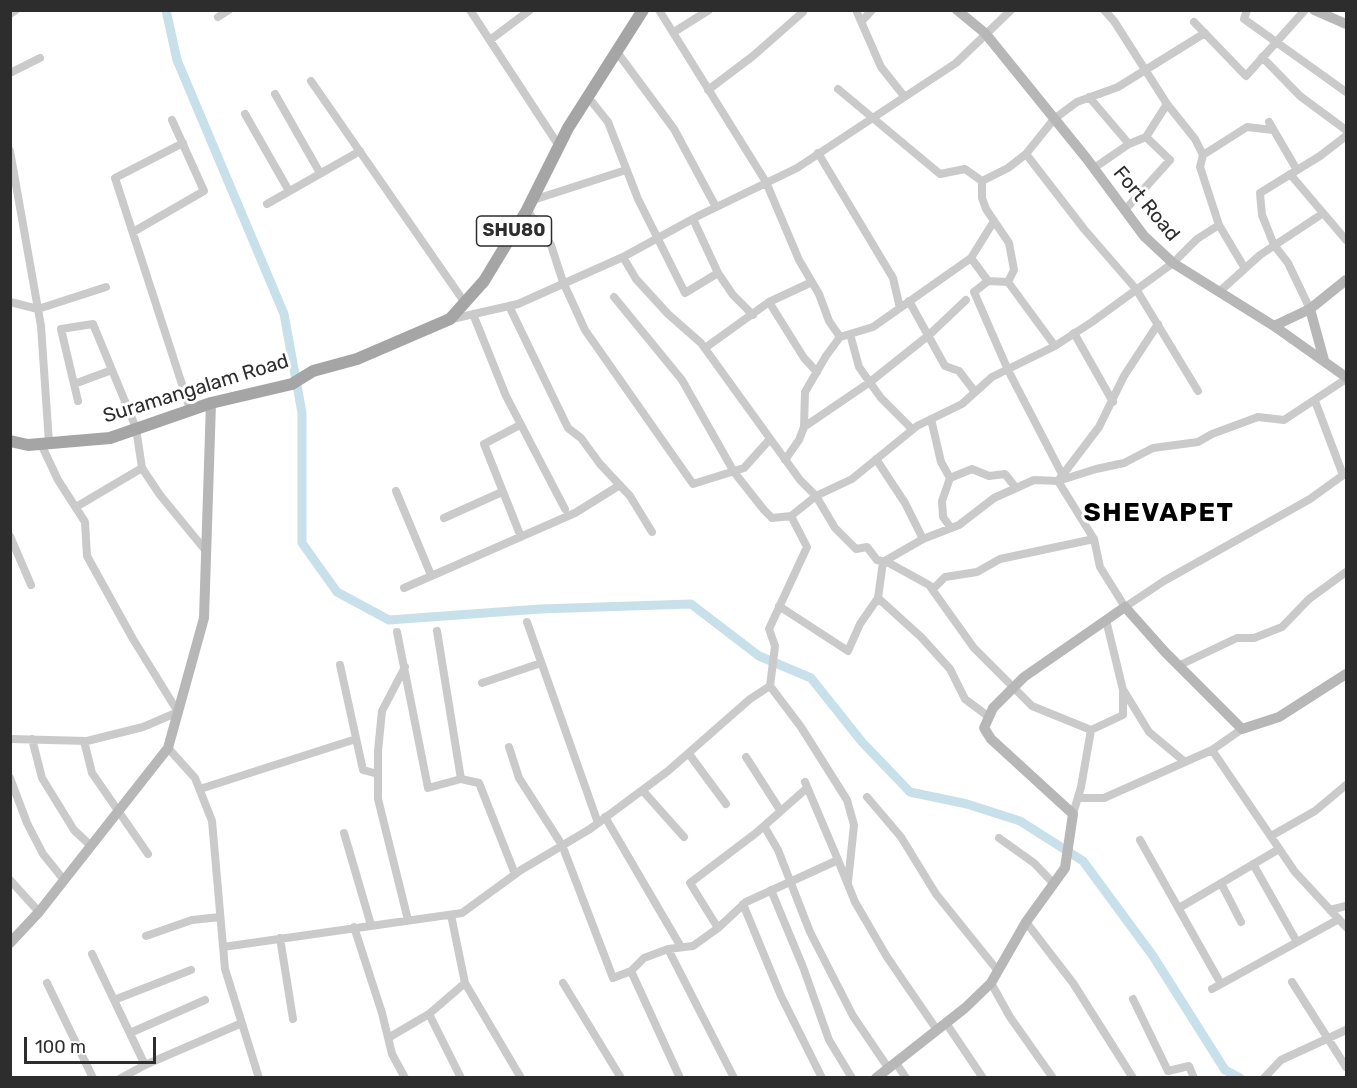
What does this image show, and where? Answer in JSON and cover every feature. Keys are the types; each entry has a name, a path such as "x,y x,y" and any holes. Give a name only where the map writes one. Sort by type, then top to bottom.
{"main road":[{"name":"Suramangalam Road","path":"10,441 28,445 110,438 211,402 292,384 313,371 357,359 450,319 484,280 530,205 559,146 617,52 638,12"}],"street":[{"path":"10,14 16,10"},
{"path":"218,17 229,10"},
{"path":"470,10 559,146"},
{"path":"490,40 530,10"},
{"path":"659,10 766,182 799,260 812,282 829,321 840,338"},
{"path":"674,32 709,10"},
{"path":"856,10 881,68 904,96"},
{"path":"862,21 872,10"},
{"name":"Fort Road","path":"957,10 985,33 1094,168 1144,236 1173,263 1274,326 1347,378"},
{"path":"450,319 509,306 623,257 716,207 796,168 956,63 1011,10"},
{"path":"1104,10 1114,21 1145,72 1203,154"},
{"path":"1246,10 1244,19 1347,92"},
{"path":"1194,21 1246,75 1305,10"},
{"path":"1314,10 1347,24"},
{"path":"708,90 753,56 803,11"},
{"path":"982,182 1008,168 1026,154 1054,119 1077,102 1118,87 1205,33"},
{"path":"617,52 674,129 716,207"},
{"path":"1262,57 1300,96 1347,130"},
{"path":"10,73 40,58"},
{"path":"311,81 465,303"},
{"path":"838,89 940,174 965,169 982,182"},
{"path":"275,94 320,174"},
{"path":"588,97 608,122 626,170 685,293 718,273"},
{"path":"1089,98 1129,144"},
{"path":"1094,168 1129,144 1146,137 1167,104"},
{"path":"245,114 289,191"},
{"path":"133,232 204,191 172,120"},
{"path":"1269,122 1294,172 1322,214 1347,240"},
{"path":"1244,267 1219,225 1200,167 1203,154 1246,127 1273,130"},
{"path":"1324,360 1310,309 1288,263 1274,245 1262,215 1260,193 1347,136"},
{"path":"1125,210 1170,160 1146,137"},
{"path":"183,144 116,178 190,409"},
{"path":"10,151 38,309 45,444 58,480 85,522 87,556 133,639 178,712"},
{"path":"267,204 360,151"},
{"path":"818,153 893,278 900,308"},
{"path":"1026,154 1084,229 1136,290 1198,391"},
{"path":"626,170 530,205 552,245 563,282 585,330 693,484 744,468 770,439"},
{"path":"982,182 982,198 1009,243 1014,270 1008,282"},
{"path":"1219,292 1244,267 1322,214"},
{"path":"693,219 718,273 733,295 753,315"},
{"path":"785,459 799,440 804,427 805,392 840,338 873,327 971,258 994,221"},
{"path":"614,297 682,380 734,472 772,518 791,516 816,496 852,479 912,429 962,404 992,377 1074,333 1173,263 1197,239 1219,225"},
{"path":"623,257 636,279 660,306 705,348 770,439 816,496 835,528 856,549 867,548 877,560 933,589 974,648 1032,706 1091,730 1124,715 1124,690 1106,620"},
{"path":"971,258 988,281"},
{"path":"1274,326 1310,309 1347,280"},
{"path":"1008,282 988,281 974,292 1008,370 1060,478 1094,539 1100,567 1125,607 1164,652 1242,729"},
{"path":"705,348 770,302 812,282"},
{"path":"1008,282 1055,345"},
{"path":"10,302 38,309 106,286"},
{"path":"804,427 870,382 929,335 966,300"},
{"path":"909,301 945,366 959,371 975,392"},
{"path":"770,302 804,358 817,372"},
{"path":"509,306 568,428 581,438 630,496 652,532"},
{"path":"473,314 520,426 565,509"},
{"path":"78,401 61,329 93,324 136,428 142,468 160,495 206,551"},
{"path":"1060,478 1099,427 1124,376 1158,324"},
{"path":"1074,333 1113,402"},
{"path":"850,334 859,367 912,429"},
{"path":"74,384 112,370"},
{"path":"883,562 923,539 951,528 974,514 993,498 1034,480 1060,478 1124,463 1153,448 1198,442 1212,434 1258,417 1284,420 1347,378"},
{"path":"1073,814 991,740 984,728 993,708 1024,676 1164,581 1310,499 1345,474 1315,401"},
{"path":"10,943 39,912 168,748 204,618 211,402"},
{"path":"931,419 941,462 950,478 942,501 943,517 951,528"},
{"path":"520,426 484,444 521,537"},
{"path":"876,459 905,503 923,539"},
{"path":"76,507 142,468"},
{"path":"950,478 972,469 989,476 1005,474 1016,488"},
{"path":"404,588 576,513 620,485"},
{"path":"396,491 431,576"},
{"path":"444,518 502,492"},
{"path":"791,516 807,547 769,629 775,646 771,686 801,727 847,801 854,825 848,883"},
{"path":"10,536 31,585"},
{"path":"933,589 945,577 977,573 1000,559 1094,539"},
{"path":"779,606 848,651 860,624 878,598 883,562"},
{"path":"1180,666 1237,638 1254,638 1282,627 1309,599 1347,572"},
{"path":"878,598 921,637 950,669 965,699 989,717"},
{"path":"527,622 598,823"},
{"path":"437,631 462,779"},
{"path":"397,633 428,788 462,779 478,783 515,874"},
{"path":"482,684 541,663"},
{"path":"340,665 363,770 378,774"},
{"path":"405,667 382,711 378,799 408,920"},
{"path":"1078,798 1104,798 1212,750 1242,729 1279,717 1347,674"},
{"path":"223,947 462,913 515,874 598,823 643,790 689,754 750,699 771,686"},
{"path":"1124,690 1149,732 1185,762"},
{"path":"10,739 84,741 143,727 178,712"},
{"path":"876,1077 942,1027 991,982 1026,922 1065,868 1073,814 1091,730"},
{"path":"32,739 42,778 74,830 91,846"},
{"path":"200,789 356,739"},
{"path":"84,741 92,773 118,812 135,832 148,854"},
{"path":"509,747 519,778 562,845 614,978 631,971 644,958 668,949 693,945 718,928 743,904 838,860"},
{"path":"168,748 195,778 212,821 225,969 259,1077"},
{"path":"1212,750 1295,872 1347,927"},
{"path":"689,754 726,804"},
{"path":"746,757 780,810"},
{"path":"10,778 27,823 43,854 64,880"},
{"path":"718,928 690,883 764,826 806,785 855,902 887,957 983,1077"},
{"path":"1271,836 1315,811 1347,785"},
{"path":"643,790 684,837"},
{"path":"867,797 901,837 936,894 998,971"},
{"path":"605,817 681,947"},
{"path":"764,826 778,850 810,932 853,1016 892,1066 906,1077"},
{"path":"344,833 371,925"},
{"path":"999,838 1034,863 1054,884"},
{"path":"1140,840 1221,984"},
{"path":"1179,908 1279,849"},
{"path":"1253,864 1297,942"},
{"path":"10,880 39,912"},
{"path":"1221,883 1242,922"},
{"path":"771,890 803,967 829,1041 852,1077"},
{"path":"743,904 781,996 822,1077"},
{"path":"1330,910 1347,906"},
{"path":"451,915 465,983 521,1077"},
{"path":"146,936 192,920 220,917"},
{"path":"1212,989 1339,919"},
{"path":"1026,922 1073,983 1133,1077"},
{"path":"354,927 392,1053 405,1077"},
{"path":"280,938 293,1019"},
{"path":"668,949 680,977 734,1077"},
{"path":"92,954 145,1065"},
{"path":"114,1000 190,970"},
{"path":"631,971 680,1077"},
{"path":"991,982 1010,1017 1053,1077"},
{"path":"1292,982 1347,1067"},
{"path":"46,983 93,1077"},
{"path":"388,1038 429,1014 465,983"},
{"path":"563,983 621,1077"},
{"path":"1133,999 1168,1071 1189,1066 1194,1077"},
{"path":"130,1034 205,1000"},
{"path":"429,1014 461,1077"},
{"path":"122,1077 242,1023"},
{"path":"1264,1077 1281,1060 1347,1030"}],"waterway":[{"path":"166,10 177,60 284,314 302,413 302,543 337,592 389,620 540,609 691,604 759,656 811,678 862,742 910,792 967,804 1020,821 1083,861 1153,956 1225,1070 1240,1078"}],"district":[{"name":"SHEVAPET","path":"1159,513"}]}
